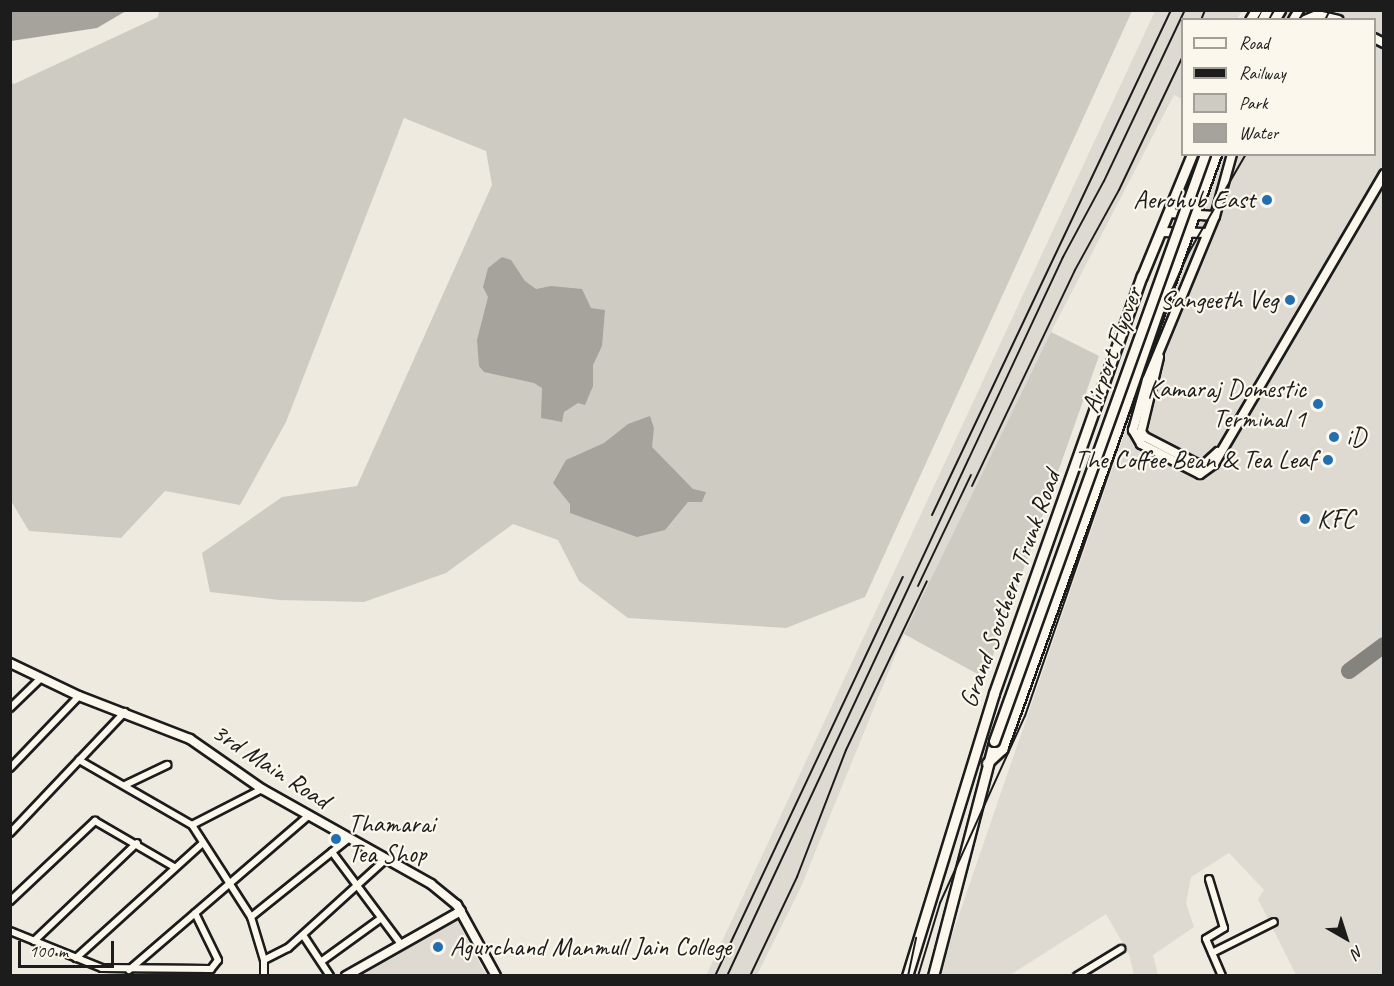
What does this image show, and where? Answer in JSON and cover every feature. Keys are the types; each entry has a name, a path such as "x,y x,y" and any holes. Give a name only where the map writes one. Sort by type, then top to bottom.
{"main road":[{"name":"Grand Southern Trunk Road","path":"907,975 994,693 1190,156"},
{"name":"Airport Flyover","path":"987,763 1204,156"},
{"path":"933,975 987,763 1002,749 1215,156"}],"street":[{"path":"1310,18 1317,15 1330,18"},
{"path":"1232,156 1215,216 1159,353 1134,424 1134,438 1141,444 1192,472 1209,471 1383,174"},
{"path":"1159,353 1158,370 1142,432 1155,444 1197,464 1216,455 1383,165"},
{"path":"1169,213 1215,216"},
{"path":"1161,232 1207,233"},
{"name":"3rd Main Road","path":"10,663 79,696 125,712 190,740 262,789 431,884 461,911 496,975"},
{"path":"10,708 41,678"},
{"path":"10,768 79,696"},
{"path":"10,833 125,712"},
{"path":"79,760 192,825 231,882 251,917 264,960 264,975"},
{"path":"125,785 167,765"},
{"path":"192,825 262,789"},
{"path":"129,970 308,816"},
{"path":"10,901 92,822 100,822 174,867"},
{"path":"251,917 348,839"},
{"path":"34,941 137,843"},
{"path":"76,958 203,843"},
{"path":"332,852 400,943"},
{"path":"264,960 282,953 386,859"},
{"path":"1209,879 1224,928 1206,939 1222,975"},
{"path":"345,975 461,911"},
{"path":"10,931 102,968 129,970 214,967 218,960 195,913"},
{"path":"322,961 380,919"},
{"path":"1212,953 1274,922"},
{"path":"303,935 330,975"},
{"path":"1077,975 1121,949"},
{"path":"100,975 102,968"}],"shaded area":[{"path":"1155,11 1242,11 1238,18 1181,18 1181,98 1174,95 1051,332 904,634 801,887 757,975 706,976"},
{"path":"1284,11 1383,11 1383,975 1296,975 1258,899 1264,890 1229,853 1191,877 1186,903 1194,927 1153,955 1158,975 1134,975 1129,954 1106,914 1010,975 938,976 1220,156 1376,156 1376,18 1279,18"},
{"name":"Agurchand Manmull Jain College","path":"456,918 486,975 352,976"}],"green space":[{"path":"159,11 1132,11 865,597 786,628 628,618 579,581 558,540 513,524 446,573 364,602 279,600 210,592 202,553 282,497 357,486 492,185 486,151 404,118 286,422 240,505 165,491 121,538 29,531 11,501 11,82 14,84 158,17"},
{"path":"1051,332 1099,356 985,678 904,634"}],"water":[{"path":"11,10 126,11 97,28 11,41"},
{"path":"502,257 511,260 525,281 536,289 551,286 582,289 591,308 605,310 602,346 593,365 593,386 585,405 578,403 564,412 562,422 541,418 542,388 534,383 484,372 479,366 477,340 488,297 483,287 488,268"},
{"path":"650,416 654,428 652,447 693,489 706,492 702,502 688,502 665,530 637,537 570,513 570,504 553,483 566,460 604,443 628,424"}],"taxiway":[{"path":"1349,671 1384,645"}],"railway":[{"path":"932,515 1171,10"},
{"path":"1181,18 1185,10"},
{"path":"1202,18 1205,10"},
{"path":"1326,18 1330,10"},
{"path":"727,976 1063,257 1104,181 1181,18"},
{"path":"972,486 1075,270 1119,190 1181,60"},
{"path":"918,976 940,903 1025,716 1172,290 1189,252 1245,156"},
{"path":"918,586 971,475"},
{"path":"715,976 903,577"},
{"path":"750,976 797,877 846,750 927,581"},
{"path":"908,976 916,938"}],"place":[{"name":"Aerohub East","path":"1267,200"},
{"name":"Sangeeth Veg","path":"1290,300"},
{"name":"Kamaraj Domestic Terminal 1","path":"1318,404"},
{"name":"iD","path":"1334,437"},
{"name":"The Coffee Bean & Tea Leaf","path":"1328,460"},
{"name":"KFC","path":"1305,519"},
{"name":"Thamarai Tea Shop","path":"336,839"},
{"name":"Agurchand Manmull Jain College","path":"438,947"}]}
